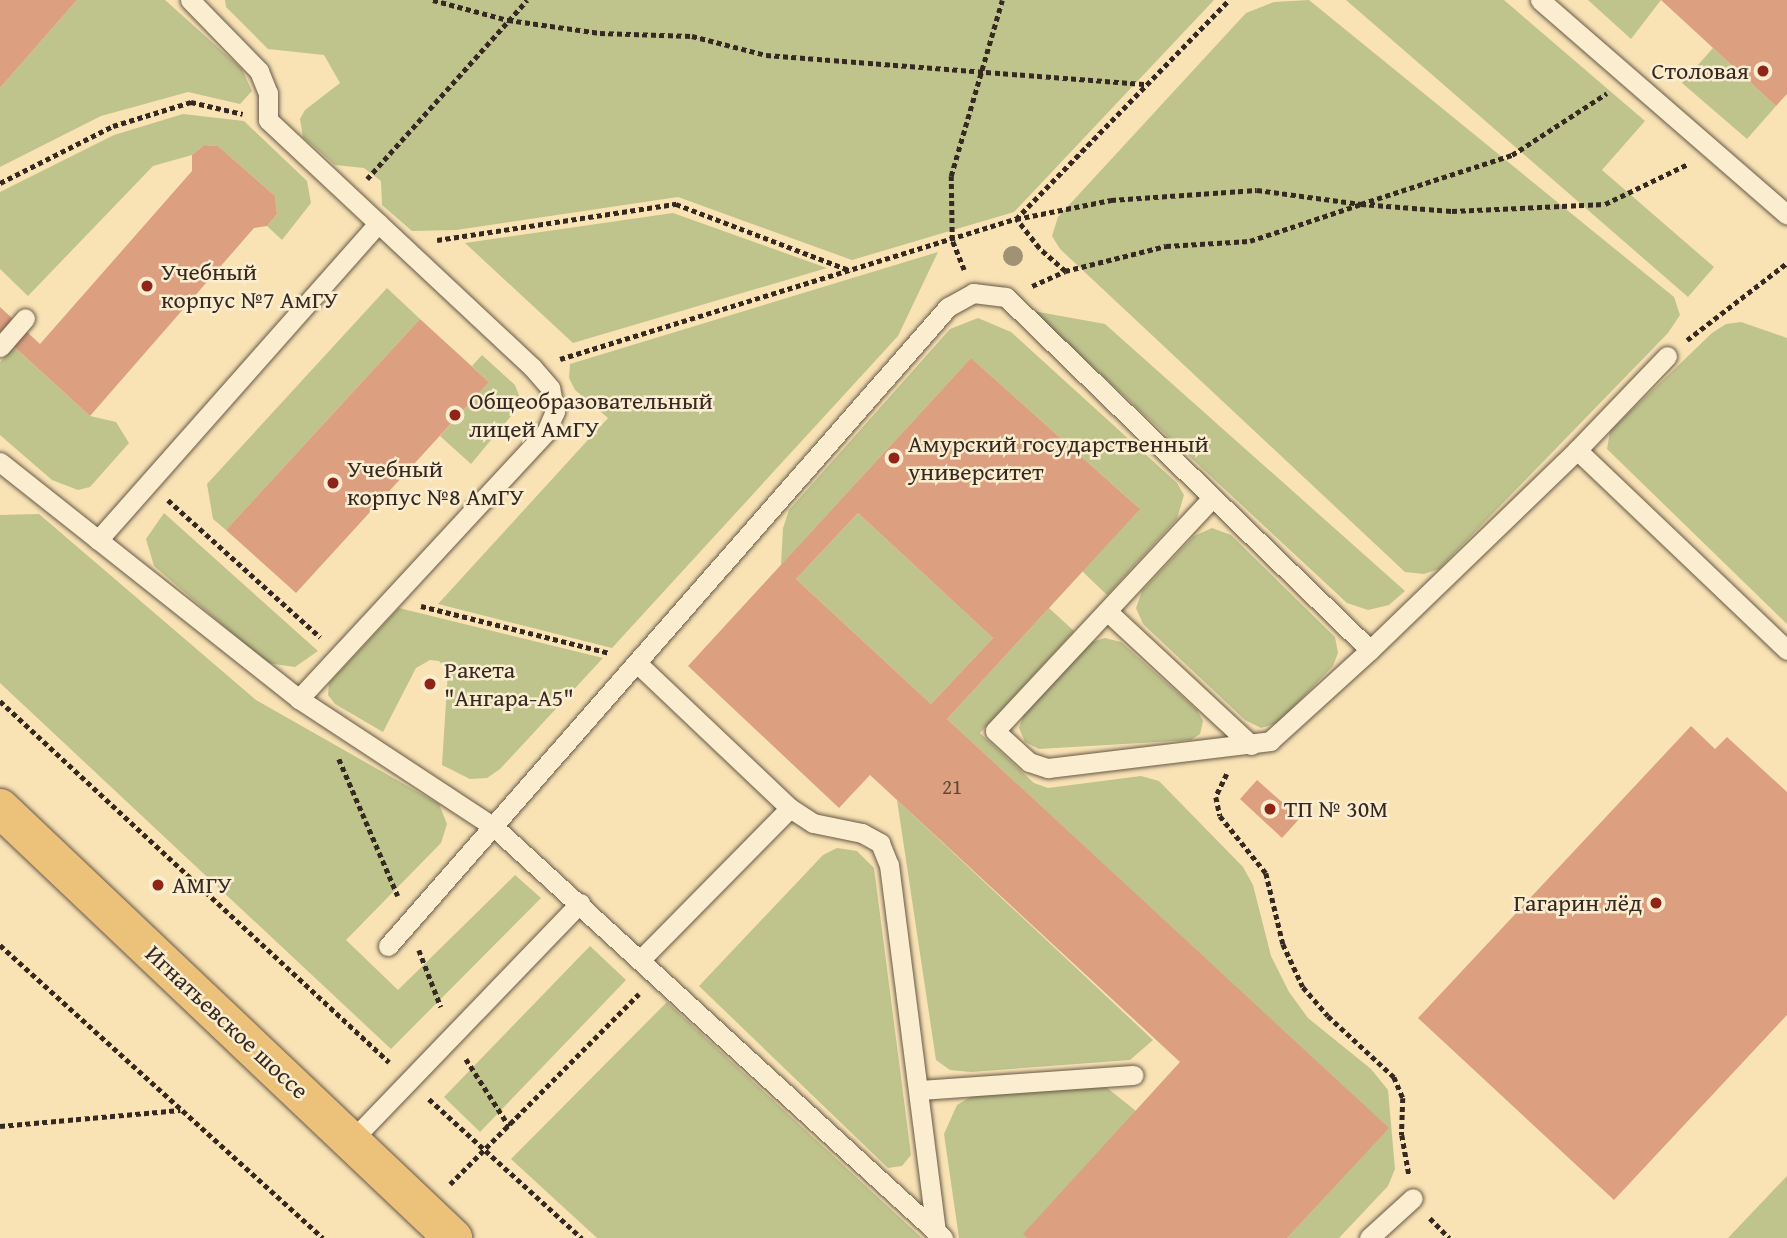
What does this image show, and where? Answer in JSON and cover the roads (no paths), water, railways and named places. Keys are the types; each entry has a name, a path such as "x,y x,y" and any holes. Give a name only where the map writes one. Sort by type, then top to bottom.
{"main road":[{"name":"Игнатьевское шоссе","path":"0,808 453,1238"}],"lane":[{"path":"190,0 259,71 268,93 268,120 532,367 550,388 555,411 546,432 338,653 299,699"},
{"path":"1540,0 1787,215"},
{"path":"98,540 378,223"},
{"path":"388,946 495,827 947,307 973,293 1006,298 1370,650"},
{"path":"0,347 25,318"},
{"path":"1212,498 995,731 1029,762 1067,767 1251,745 1285,732 1577,450 1667,356"},
{"path":"1577,450 1787,650"},
{"path":"0,462 299,699 495,827 642,958 940,1234"},
{"path":"1107,611 1251,745"},
{"path":"637,663 790,808 813,823 862,833 880,843 889,865 940,1234"},
{"path":"642,958 790,808"},
{"path":"352,1140 580,903"},
{"path":"919,1090 1133,1075"},
{"path":"1369,1238 1413,1198"}],"place":[{"name":"Столовая","path":"1763,71"},
{"name":"Учебный корпус №7 АмГУ","path":"147,286"},
{"name":"Общеобразовательный лицей АмГУ","path":"455,415"},
{"name":"Амурский государственный университет","path":"894,458"},
{"name":"Учебный корпус №8 АмГУ","path":"333,483"},
{"name":"Ракета \"Ангара-А5\"","path":"430,684"},
{"name":"ТП № 30М","path":"1270,809"},
{"name":"АМГУ","path":"158,885"},
{"name":"Гагарин лёд","path":"1656,903"}]}
